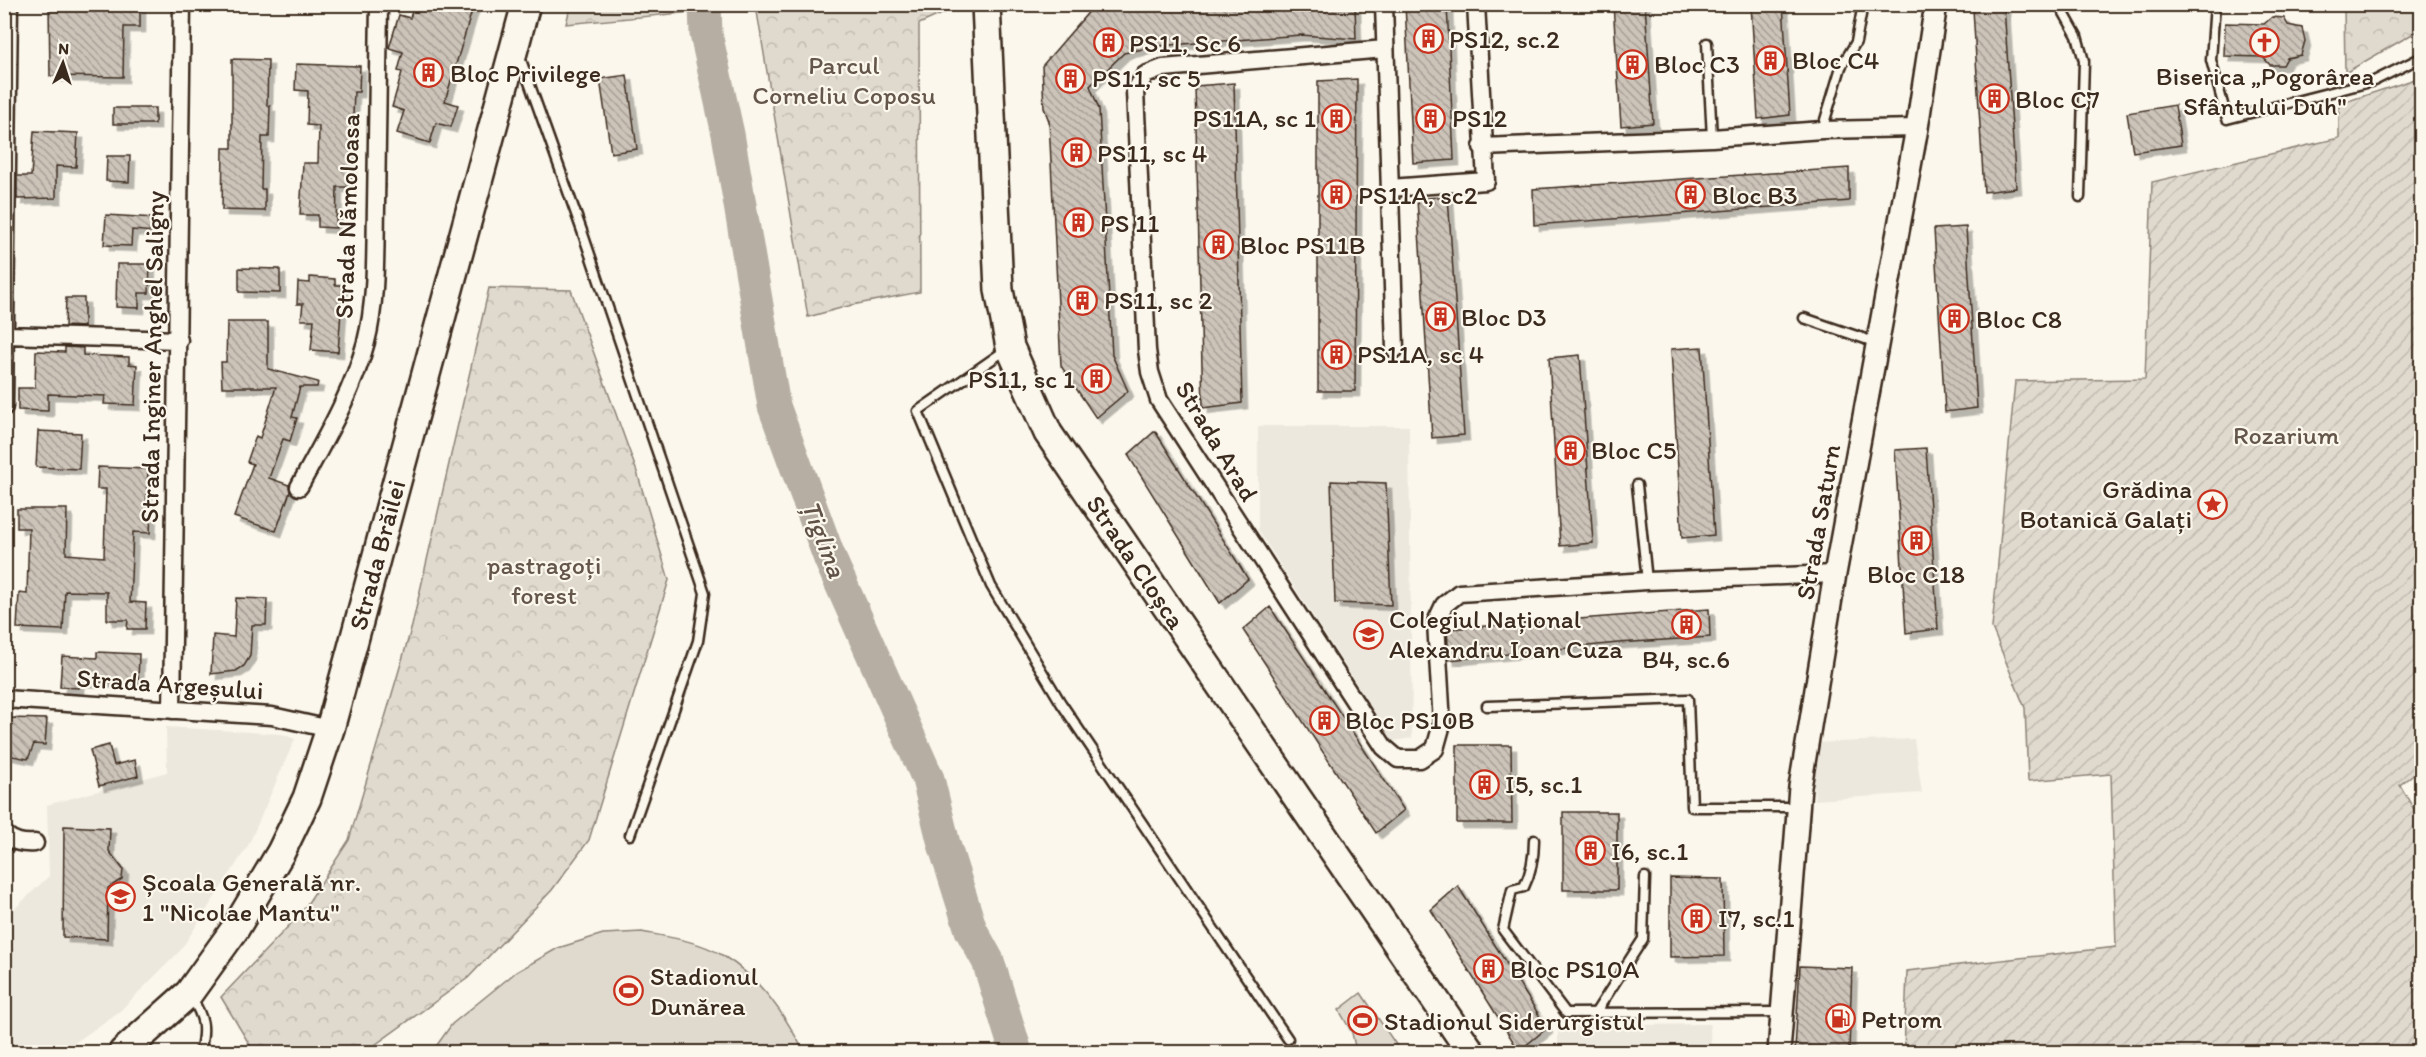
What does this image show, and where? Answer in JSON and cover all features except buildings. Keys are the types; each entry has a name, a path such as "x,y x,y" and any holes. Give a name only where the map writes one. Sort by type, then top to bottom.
{"main road":[{"name":"Strada Brăilei","path":"123,1053 189,993 235,929 282,852 307,798 330,729 526,4"},
{"name":"Strada Cloșca","path":"986,4 999,290 1010,347 1048,433 1472,1053"}],"street":[{"path":"4,407 9,4"},
{"name":"Strada Inginer Anghel Saligny","path":"172,710 182,4"},
{"name":"Strada Nămoloasa","path":"299,487 331,429 358,369 368,329 375,254 379,4"},
{"path":"1384,4 1395,349"},
{"path":"1390,188 1486,182 1482,147 1476,4"},
{"name":"Strada Saturn","path":"1779,1053 1798,807 1835,574 1917,128 1936,4"},
{"name":"Strada Arad","path":"1385,49 1163,68 1145,75 1135,91 1147,350 1150,372 1159,400 1384,747 1398,759 1420,759 1435,749 1443,724 1436,622 1444,605 1458,593 1647,581"},
{"path":"1482,147 1712,138 1822,130 1917,128"},
{"path":"6,335 179,340"},
{"path":"1647,581 1835,574"},
{"name":"Strada Argeșului","path":"4,699 272,716 330,729"},
{"path":"4,834 12,841 24,844 35,843"}],"lane":[{"path":"1822,130 1841,67 1856,42 1863,4"},
{"path":"2059,4 2077,36 2084,61 2080,197"},
{"path":"2215,4 2211,60 2227,119 2374,81 2421,57"},
{"path":"1707,43 1712,138"},
{"path":"515,44 582,231 705,593 698,641 630,835"},
{"path":"1804,318 1878,343"},
{"path":"1010,347 918,411 991,586 1061,703 1288,1039"},
{"path":"1637,485 1647,581"},
{"path":"1486,706 1688,699 1692,807 1798,807"},
{"path":"1534,840 1530,875 1524,886 1512,890 1503,930 1566,1013 1596,1011 1782,1012"},
{"path":"1596,1011 1643,939 1645,878"},
{"path":"189,993 202,1014 203,1039 200,1053"}],"shaded area":[{"name":"Colegiul Național Alexandru Ioan Cuza","path":"1258,426 1409,426 1412,738 1393,741 1258,530"},
{"name":"Școala Generală nr. 1 \"Nicolae Mantu\"","path":"166,727 282,734 295,739 248,846 180,951 120,1011 62,1052 7,1052 5,1049 5,918 49,876 47,805 167,772"},
{"path":"1914,739 1922,793 1815,800 1810,743"},
{"path":"1710,1024 1711,1052 1558,1052 1558,1026"}],"green space":[{"name":"Parcul Corneliu Coposu","path":"571,4 962,5 919,24 920,292 852,305 808,317 756,6 566,24"},
{"path":"2344,5 2421,5 2421,29 2345,73"},
{"name":"Grădina Botanică Galați","path":"2421,77 2422,767 2400,785 2421,822 2421,1052 1904,1052 1907,971 2116,947 2111,774 2028,781 2025,708 1992,628 2015,381 2145,379 2152,182 2339,138 2339,104"},
{"name":"pastragoți forest","path":"489,288 571,290 637,472 669,580 589,840 552,890 468,978 365,1052 254,1052 221,997 302,912 349,840 412,626"},
{"name":"Stadionul Dunărea","path":"642,932 703,946 736,964 770,997 804,1052 432,1052 452,1024 516,972 558,948 603,934"},
{"name":"Stadionul Siderurgistul","path":"1361,993 1401,1052 1354,1052 1356,1051 1352,1033 1339,1010"}],"waterway":[{"name":"Țiglina","path":"705,4 706,34 728,134 774,406 830,559 928,779 944,844 971,930 988,961 1016,1052"}],"place":[{"name":"PS12, sc.2","path":"1428,39"},
{"name":"Biserica „Pogorârea Sfântului Duh\"","path":"2265,42"},
{"name":"PS11, Sc 6","path":"1108,43"},
{"name":"Bloc C4","path":"1771,60"},
{"name":"Bloc C3","path":"1633,64"},
{"name":"Bloc Privilege","path":"429,73"},
{"name":"PS11, sc 5","path":"1071,78"},
{"name":"Bloc C7","path":"1994,99"},
{"name":"PS11A, sc 1","path":"1337,118"},
{"name":"PS12","path":"1431,118"},
{"name":"PS11, sc 4","path":"1076,153"},
{"name":"PS11A, sc2","path":"1337,195"},
{"name":"Bloc B3","path":"1691,195"},
{"name":"PS 11","path":"1079,223"},
{"name":"Bloc PS11B","path":"1219,245"},
{"name":"PS11, sc 2","path":"1083,300"},
{"name":"Bloc D3","path":"1440,317"},
{"name":"Bloc C8","path":"1955,319"},
{"name":"PS11A, sc 4","path":"1336,354"},
{"name":"PS11, sc 1","path":"1096,379"},
{"name":"Bloc C5","path":"1570,450"},
{"name":"Grădina Botanică Galați","path":"2213,504"},
{"name":"Bloc C18","path":"1916,540"},
{"name":"B4, sc.6","path":"1686,625"},
{"name":"Colegiul Național Alexandru Ioan Cuza","path":"1368,634"},
{"name":"Bloc PS10B","path":"1324,720"},
{"name":"I5, sc.1","path":"1484,784"},
{"name":"I6, sc.1","path":"1590,851"},
{"name":"Școala Generală nr. 1 \"Nicolae Mantu\"","path":"121,897"},
{"name":"I7, sc.1","path":"1697,918"},
{"name":"Bloc PS10A","path":"1489,969"},
{"name":"Stadionul Dunărea","path":"629,991"},
{"name":"Petrom","path":"1840,1019"},
{"name":"Stadionul Siderurgistul","path":"1363,1021"}],"park label":[{"name":"Rozarium","path":"2286,435"}]}
